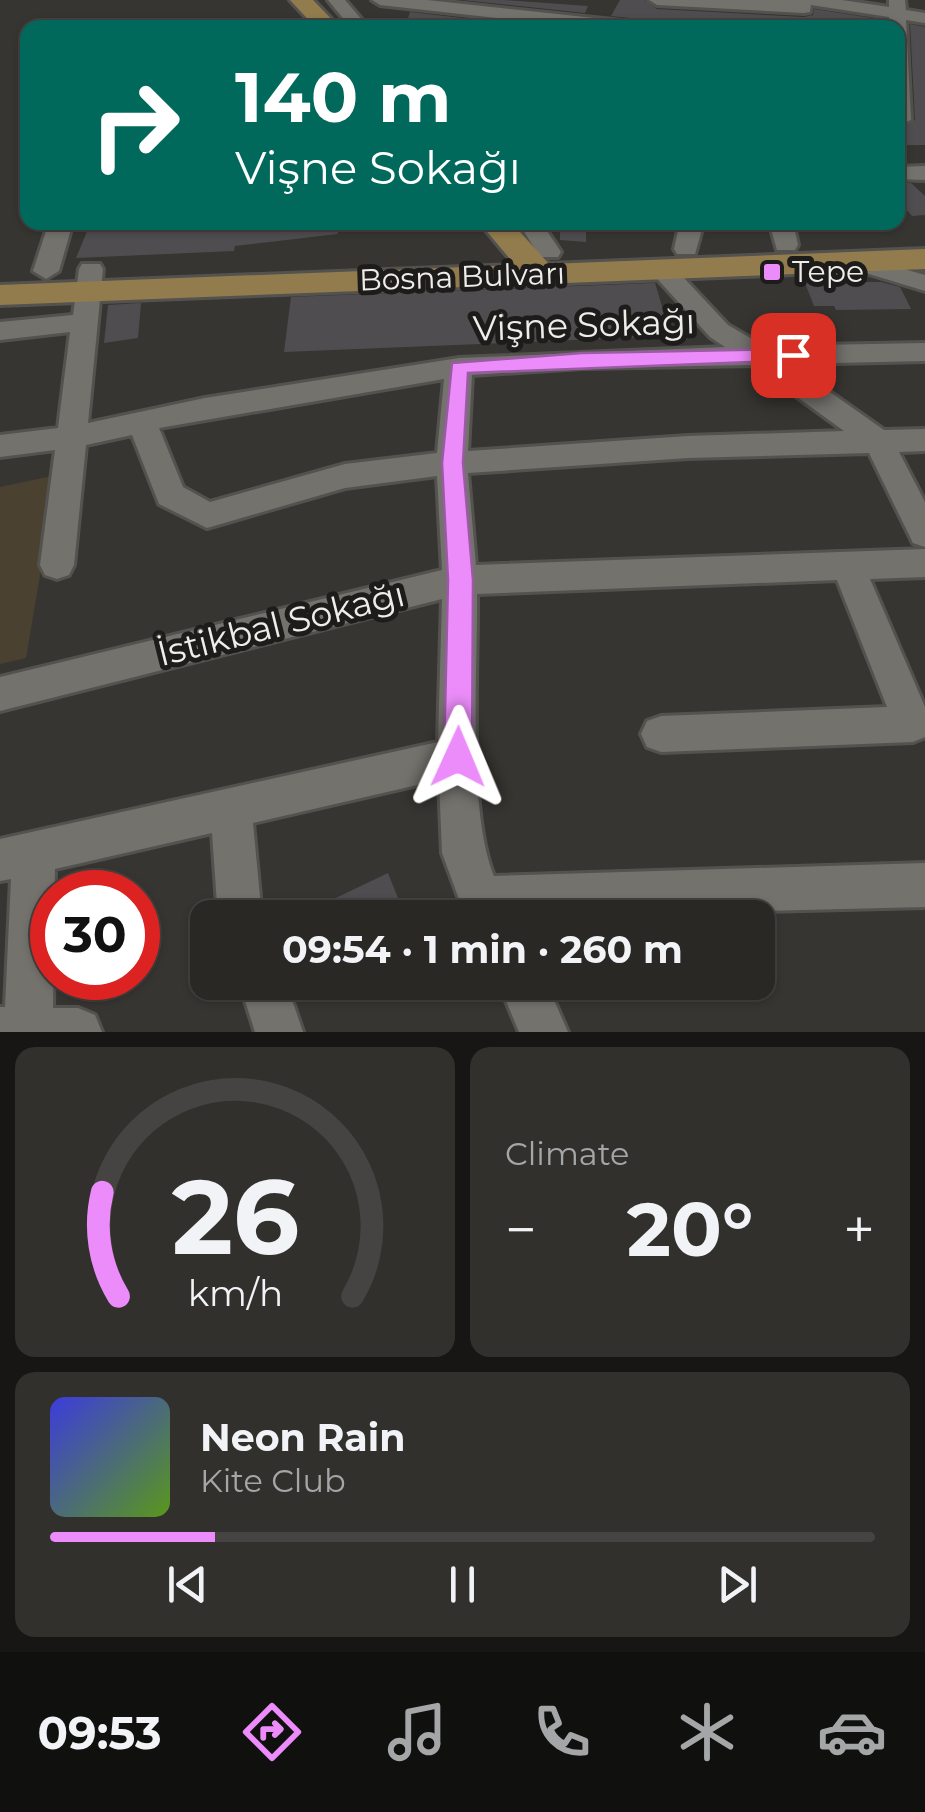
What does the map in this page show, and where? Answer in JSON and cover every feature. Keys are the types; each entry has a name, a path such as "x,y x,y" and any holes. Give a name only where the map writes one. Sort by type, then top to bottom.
{"main road":[{"path":"301,0 321,20"},
{"path":"322,0 341,20"},
{"name":"Bosna Bulvarı","path":"680,247 784,234 925,241"},
{"name":"Bosna Bulvarı","path":"0,273 46,271 88,294 525,240 680,247 855,262 925,259"},
{"name":"Bosna Bulvarı","path":"0,295 88,294 469,255 525,240"}],"street":[{"path":"336,0 354,20"},
{"path":"380,0 458,4 555,20"},
{"path":"657,0 727,6 807,2 897,6 925,18"},
{"path":"723,20 727,6"},
{"path":"46,271 59,230"},
{"path":"680,247 719,331 878,441 925,534"},
{"path":"855,262 925,283"},
{"path":"0,331 88,294 57,566"},
{"name":"Vişne Sokağı","path":"0,446 73,437 241,402 458,368 582,360 925,352"},
{"path":"458,368 452,463 460,580 458,757 462,853 482,900"},
{"path":"142,422 170,495 207,516 345,476 452,463 688,447 925,440"},
{"name":"İstikbal Sokağı","path":"0,694 460,580 925,563"},
{"path":"661,734 913,724 848,566"},
{"path":"78,1032 18,1031 17,856 458,757"},
{"path":"231,806 239,900"},
{"path":"632,900 925,884"},
{"path":"268,1000 279,1032"},
{"path":"529,1000 544,1032"}],"shaded area":[{"path":"57,475 26,658 0,664 0,487"}],"building":[{"path":"462,0 504,0 588,6 585,13"},
{"path":"620,0 645,0 657,9 804,17 813,15 814,9 885,20 643,20 611,16"},
{"path":"410,12 480,20 424,20 408,18"},
{"path":"910,24 925,27 925,145 905,145 905,126 915,120"},
{"path":"905,183 911,183 925,196 925,215 912,216 905,208"},
{"path":"88,230 338,230 338,234 235,246 234,251 76,258"},
{"path":"560,230 586,230 586,242 560,240"},
{"path":"859,275 862,282 900,287 911,309 836,310 834,306 814,306 803,278"},
{"path":"655,283 671,336 284,352 291,297"},
{"path":"141,303 138,338 104,343 108,305"},
{"path":"388,873 399,900 332,900"}],"place":[{"name":"Tepe","path":"772,272"}],"route":[{"path":"458,757 460,580 452,463 458,368 582,360 793,355"}]}
